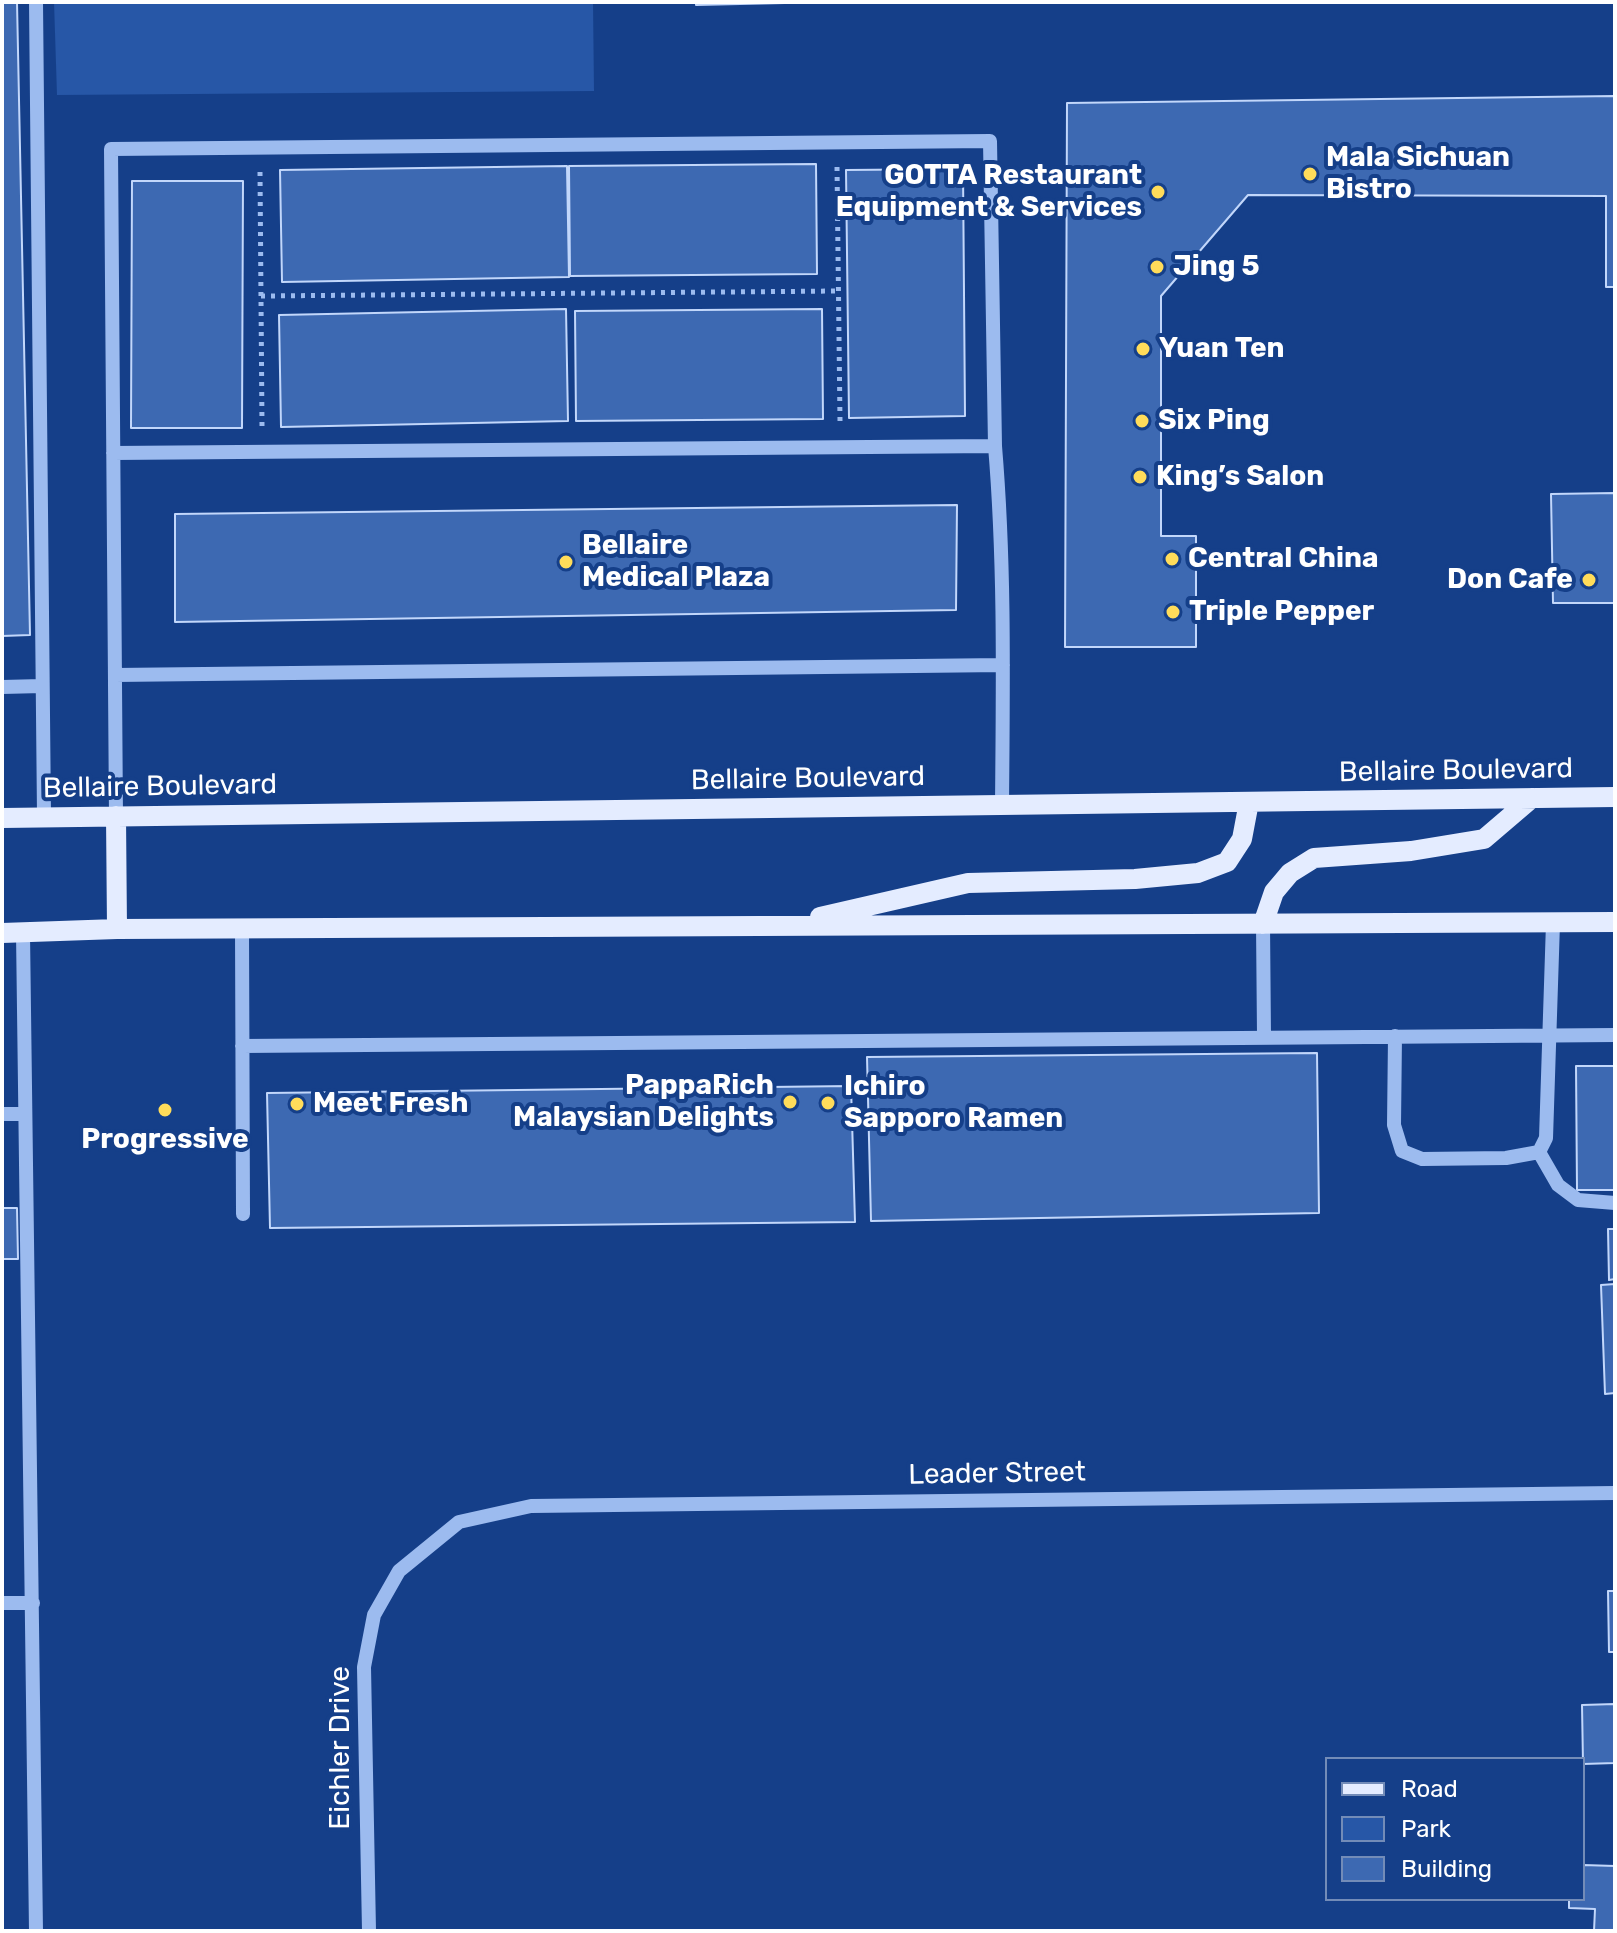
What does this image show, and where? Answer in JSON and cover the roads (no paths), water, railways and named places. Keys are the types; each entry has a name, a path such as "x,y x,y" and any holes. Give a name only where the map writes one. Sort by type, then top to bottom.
{"main road":[{"name":"Bellaire Boulevard","path":"2,818 1615,797"},
{"path":"1263,924 1274,892 1290,873 1314,858 1411,851 1484,839 1532,798"},
{"path":"781,926 968,883 1135,879 1198,873 1227,862 1242,839 1249,802"},
{"path":"116,816 117,929"},
{"path":"12,933 117,929 1615,922"}],"street":[{"path":"36,2 44,816"},
{"path":"116,816 111,149 260,147 990,141 995,446 1000,501 1003,665 1002,805"},
{"path":"113,453 995,446"},
{"path":"115,675 1003,665"},
{"path":"2,687 42,686"},
{"path":"1539,1152 1546,1138 1553,923"},
{"path":"1263,924 1264,1036"},
{"path":"242,929 243,1214"},
{"path":"12,933 24,1114 36,1931"},
{"path":"242,1046 1615,1035"},
{"path":"1395,1036 1394,1125 1402,1151 1422,1159 1506,1158 1539,1152"},
{"path":"2,1114 24,1114"},
{"path":"1539,1152 1558,1185 1578,1200 1615,1203"},
{"name":"Leader Street","path":"399,1571 459,1522 531,1506 1615,1493"},
{"name":"Eichler Drive","path":"369,1931 364,1667 374,1615 399,1571"},
{"path":"2,1603 33,1603"}],"place":[{"name":"Mala Sichuan Bistro","path":"1310,174"},
{"name":"GOTTA Restaurant Equipment & Services","path":"1158,192"},
{"name":"Jing 5","path":"1157,267"},
{"name":"Yuan Ten","path":"1143,349"},
{"name":"Six Ping","path":"1142,421"},
{"name":"King’s Salon","path":"1140,477"},
{"name":"Central China","path":"1172,559"},
{"name":"Bellaire Medical Plaza","path":"566,562"},
{"name":"Don Cafe","path":"1589,580"},
{"name":"Triple Pepper","path":"1173,612"},
{"name":"PappaRich Malaysian Delights","path":"790,1102"},
{"name":"Ichiro Sapporo Ramen","path":"828,1103"},
{"name":"Meet Fresh","path":"297,1104"},
{"name":"Progressive","path":"165,1110"}]}
